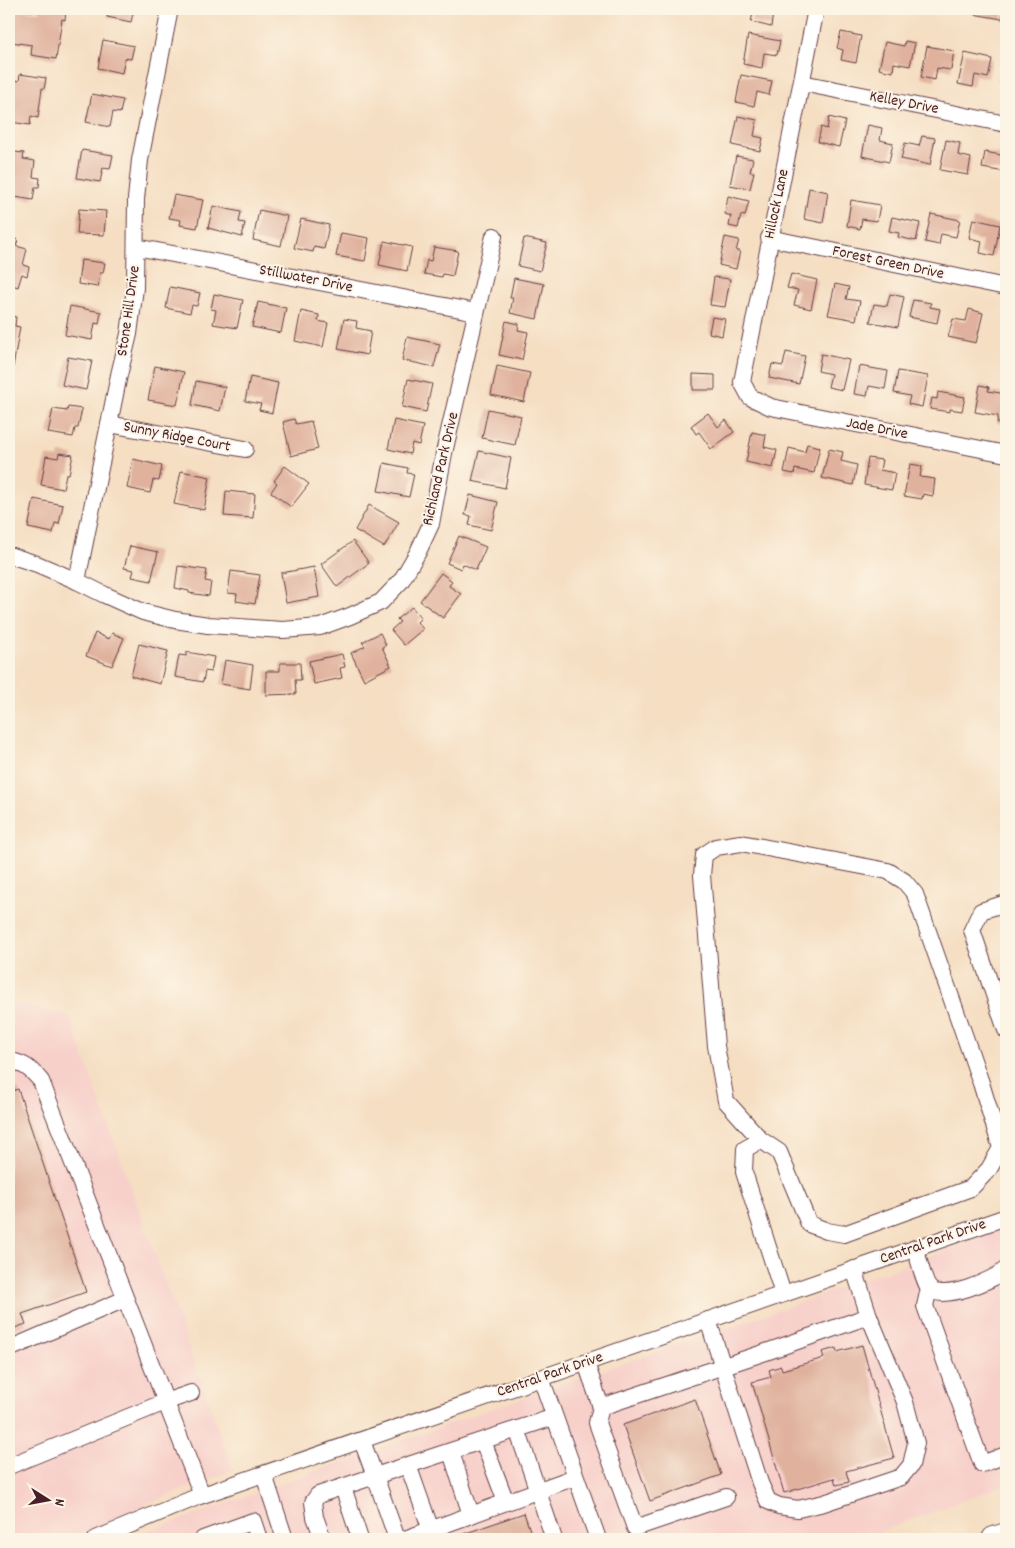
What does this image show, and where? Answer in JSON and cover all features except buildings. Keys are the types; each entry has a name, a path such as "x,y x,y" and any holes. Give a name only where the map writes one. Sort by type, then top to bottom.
{"highway":[{"path":"994,1539 1006,1535"}],"street":[{"name":"Stone Hill Drive","path":"77,581 129,334 135,288 136,199 140,160 170,9"},
{"name":"Hillock Lane","path":"750,397 742,382 816,9"},
{"name":"Kelley Drive","path":"802,83 1006,124"},
{"name":"Richland Park Drive","path":"9,555 77,581 143,612 175,620 283,630 320,627 381,602 401,581 418,552 431,524 444,453 494,236"},
{"name":"Forest Green Drive","path":"770,238 1006,287"},
{"name":"Stillwater Drive","path":"136,247 476,312"},
{"name":"Jade Drive","path":"750,397 771,407 1006,454"},
{"name":"Sunny Ridge Court","path":"109,424 244,450"},
{"path":"741,843 888,871 904,881 916,894 935,955 981,1083 1001,1148 989,1169 971,1188 844,1234 827,1231 809,1224 778,1152 761,1140 726,1101 715,1036 702,875 704,855 716,847 741,843"},
{"path":"1006,902 980,912 972,930 1006,1030"},
{"path":"9,1061 20,1063 31,1069 41,1081 202,1495"},
{"path":"761,1140 745,1149 744,1172 783,1294"},
{"name":"Central Park Drive","path":"104,1538 202,1495 1006,1216"},
{"path":"915,1248 929,1288 925,1306 982,1464 1006,1455"},
{"path":"929,1288 938,1294 951,1293 988,1281 1002,1274 1006,1269"},
{"path":"708,1320 760,1483 768,1501 779,1506 798,1509 824,1504 901,1477 911,1465 916,1444 905,1402 869,1316 854,1270"},
{"path":"9,1349 125,1298"},
{"path":"601,1407 869,1316"},
{"path":"586,1363 601,1407 598,1423 635,1528 726,1497"},
{"path":"541,1378 598,1539"},
{"path":"9,1466 191,1393"},
{"path":"323,1539 315,1517 313,1502 318,1495 554,1417"},
{"path":"518,1429 554,1539"},
{"path":"483,1440 506,1502"},
{"path":"362,1441 398,1539"},
{"path":"451,1452 471,1515"},
{"path":"408,1465 431,1530"},
{"path":"264,1475 285,1539"},
{"path":"405,1539 575,1477"},
{"path":"343,1487 360,1539"},
{"path":"203,1539 254,1521 259,1539"}],"shaded area":[{"path":"9,1002 69,1016 233,1470 147,1504 69,1539 9,1539"},
{"path":"1006,1229 1006,1484 861,1539 126,1539 505,1404 796,1304"}]}
